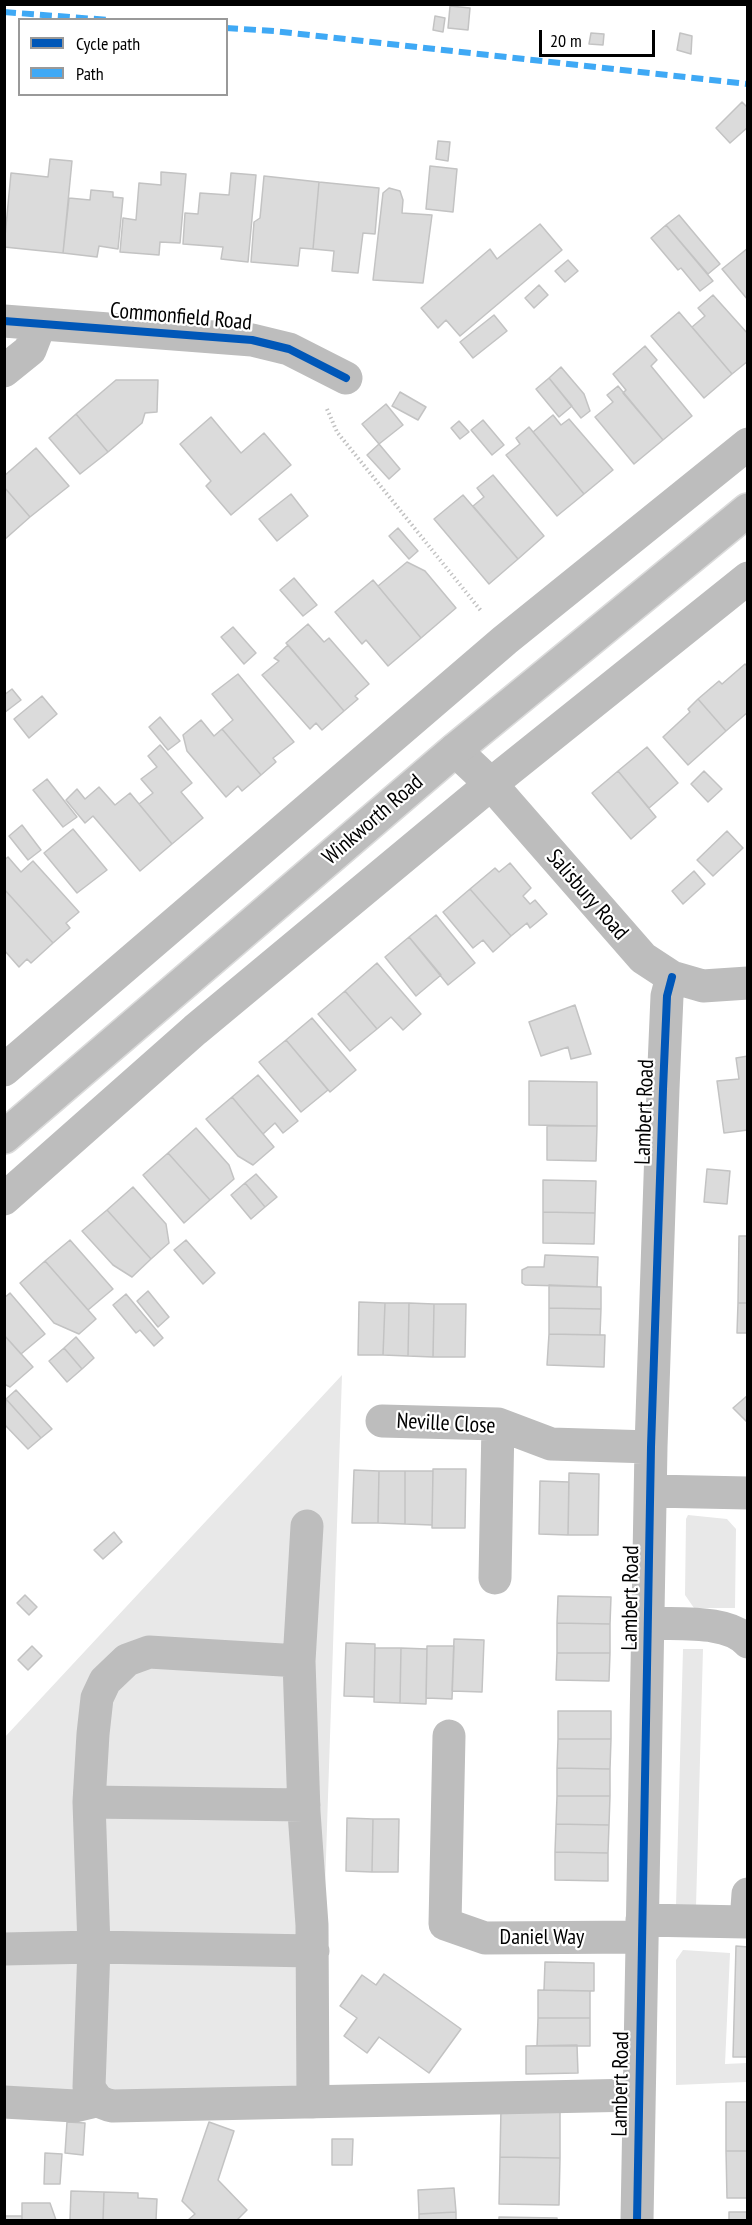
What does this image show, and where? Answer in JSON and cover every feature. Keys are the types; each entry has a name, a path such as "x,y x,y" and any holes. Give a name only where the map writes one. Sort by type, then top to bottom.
{"street":[{"name":"Commonfield Road","path":"4,321 252,340 289,349 332,371"},
{"path":"4,372 30,350 40,324"},
{"path":"4,1070 505,640 747,444"},
{"name":"Winkworth Road","path":"4,1137 455,750 747,510"},
{"name":"Winkworth Road","path":"4,1199 195,1030 491,784 747,578"},
{"name":"Salisbury Road","path":"455,750 491,784 643,958 672,977 703,986 747,983"},
{"name":"Lambert Road","path":"637,2220 651,1447 667,996 672,977"},
{"name":"Neville Close","path":"382,1421 498,1424 551,1444 651,1447"},
{"path":"495,1578 498,1424"},
{"path":"651,1491 747,1493"},
{"path":"307,1526 299,1660 304,1805 313,1951 313,2102"},
{"path":"648,1623 719,1627 740,1634 747,1642"},
{"path":"299,1660 149,1652 127,1660 105,1682 97,1698 89,1802 94,1947 89,2087 96,2100 101,2104 113,2106 638,2095"},
{"name":"Daniel Way","path":"450,1736 445,1924 485,1938 642,1929 747,1913"},
{"path":"89,1802 304,1805"},
{"path":"4,1949 94,1947 313,1951"},
{"path":"4,2102 75,2106 96,2100"}],"path":[{"path":"332,371 325,406 337,432 505,640"}],"shaded area":[{"path":"342,1375 318,2098 5,2097 4,1738"},
{"path":"688,1515 727,1519 736,1529 735,1608 694,1608 685,1595 686,1519"},
{"path":"683,1649 703,1649 696,1907 676,1906"},
{"path":"683,1950 730,1953 725,2064 747,2063 747,2082 676,2085 676,1960"}],"building":[{"path":"450,6 470,8 468,30 448,28"},
{"path":"435,16 445,18 443,32 433,30"},
{"path":"591,33 604,34 603,45 589,44"},
{"path":"680,33 692,36 691,54 677,50"},
{"path":"742,102 748,108 748,127 730,143 716,128"},
{"path":"438,141 450,142 448,161 436,159"},
{"path":"50,159 72,161 63,253 4,247 11,173 48,177"},
{"path":"430,166 457,169 453,212 426,209"},
{"path":"161,172 186,174 180,243 160,242 159,255 120,252 123,218 136,220 139,183 161,185"},
{"path":"231,173 256,175 248,262 221,259 223,247 183,244 185,213 198,214 200,193 229,195"},
{"path":"264,176 319,182 313,249 300,248 298,266 251,262 254,222 260,218"},
{"path":"319,182 379,188 375,234 363,233 358,273 332,271 334,251 313,249"},
{"path":"389,188 400,191 403,200 402,213 432,215 423,283 373,280 383,193"},
{"path":"91,190 113,192 113,197 123,198 118,249 99,246 97,257 63,253 69,198 90,200"},
{"path":"679,215 720,264 708,274 666,225"},
{"path":"540,224 562,250 460,336 446,320 438,328 421,308 490,249 497,259"},
{"path":"666,225 713,281 700,291 681,268 678,270 651,238"},
{"path":"748,248 748,300 722,269"},
{"path":"568,260 578,271 565,282 555,271"},
{"path":"539,285 548,295 534,308 525,298"},
{"path":"713,295 748,334 748,361 732,374 692,327 705,316 698,308"},
{"path":"679,312 732,374 704,398 651,336"},
{"path":"494,315 507,331 473,358 460,342"},
{"path":"645,346 657,360 651,366 692,416 663,440 623,393 626,390 613,374"},
{"path":"561,367 584,394 590,411 581,418 549,378"},
{"path":"549,378 572,406 559,417 536,389"},
{"path":"116,380 158,380 157,412 145,413 142,423 108,452 76,414"},
{"path":"618,386 663,440 634,464 595,417 613,402 607,395"},
{"path":"400,392 426,407 418,420 392,406"},
{"path":"386,404 403,425 379,444 362,424"},
{"path":"76,414 108,452 80,474 49,438"},
{"path":"553,415 561,425 569,419 613,470 584,494 533,432"},
{"path":"211,417 241,453 264,433 291,465 231,515 206,486 211,481 180,444"},
{"path":"483,420 504,445 492,455 471,430"},
{"path":"459,421 469,432 460,439 451,428"},
{"path":"529,427 584,494 557,516 506,455 520,444 516,438"},
{"path":"379,444 400,469 389,479 367,455"},
{"path":"36,448 69,486 30,517 4,487 4,476"},
{"path":"493,475 544,536 518,559 473,506 484,497 477,488"},
{"path":"4,487 30,517 4,540"},
{"path":"291,494 308,516 277,541 259,519"},
{"path":"463,495 518,559 489,584 434,519"},
{"path":"398,528 418,551 409,559 389,536"},
{"path":"407,562 425,571 456,608 421,638 378,586"},
{"path":"294,578 317,605 303,616 280,590"},
{"path":"373,580 421,638 388,666 366,640 362,644 335,612"},
{"path":"308,624 324,642 329,638 369,684 355,696 358,699 344,711 286,643"},
{"path":"233,627 256,653 244,664 221,637"},
{"path":"288,645 344,711 322,730 316,723 310,729 262,675 279,661 274,658"},
{"path":"745,664 748,667 748,712 726,731 698,699 719,681 722,684"},
{"path":"238,674 294,742 273,758 276,762 261,775 222,729 233,720 212,694"},
{"path":"12,689 21,700 4,713 4,695"},
{"path":"42,696 57,714 29,738 14,719"},
{"path":"698,699 726,731 688,765 663,737 690,712 688,709"},
{"path":"160,717 180,741 168,750 149,727"},
{"path":"201,720 214,736 222,729 261,775 242,791 238,786 226,797 187,751 183,735"},
{"path":"160,745 192,783 181,792 203,818 172,844 139,804 153,793 141,779 157,767 148,756"},
{"path":"647,747 678,783 649,808 618,771"},
{"path":"618,771 656,817 631,839 592,793"},
{"path":"704,771 722,789 708,802 691,784"},
{"path":"47,779 77,817 63,827 33,790"},
{"path":"99,787 115,805 130,793 172,844 140,871 93,816 85,823 66,800 77,789 85,799"},
{"path":"22,825 41,850 28,860 9,836"},
{"path":"73,829 107,870 77,893 44,853"},
{"path":"727,831 743,848 713,876 697,860"},
{"path":"8,857 21,872 33,861 79,912 66,923 70,928 53,943 4,889 4,860"},
{"path":"510,863 531,888 523,896 530,904 535,900 547,914 530,928 527,923 511,936 470,889 495,868 499,872"},
{"path":"694,871 705,884 683,904 672,891"},
{"path":"4,889 53,943 31,963 27,959 19,967 4,950"},
{"path":"470,889 511,936 493,952 483,940 473,948 443,912"},
{"path":"436,915 475,963 448,985 409,937"},
{"path":"409,937 441,975 416,996 385,957"},
{"path":"377,963 421,1014 403,1030 391,1017 377,1029 345,991"},
{"path":"345,991 377,1029 350,1051 318,1014"},
{"path":"575,1005 591,1054 571,1059 568,1047 541,1056 529,1022"},
{"path":"312,1018 356,1070 330,1092 286,1040"},
{"path":"286,1040 328,1090 301,1112 259,1062"},
{"path":"748,1056 748,1130 724,1133 717,1081 739,1079 736,1058"},
{"path":"258,1075 298,1121 283,1133 275,1123 263,1134 232,1097"},
{"path":"529,1081 597,1082 597,1126 529,1125"},
{"path":"232,1097 274,1147 253,1165 238,1156 206,1119"},
{"path":"547,1126 597,1126 596,1161 547,1160"},
{"path":"196,1128 229,1165 234,1179 210,1200 168,1153"},
{"path":"168,1153 210,1200 184,1223 143,1175"},
{"path":"707,1169 730,1171 727,1204 704,1202"},
{"path":"256,1174 277,1197 265,1207 245,1183"},
{"path":"543,1180 596,1181 595,1213 543,1212"},
{"path":"245,1183 265,1207 251,1219 231,1195"},
{"path":"133,1187 166,1224 169,1243 151,1259 107,1210"},
{"path":"107,1210 151,1259 132,1277 113,1265 82,1231"},
{"path":"543,1212 595,1213 594,1244 543,1243"},
{"path":"739,1236 748,1236 748,1303 738,1303"},
{"path":"70,1240 113,1289 88,1310 45,1261"},
{"path":"186,1240 215,1273 203,1284 174,1250"},
{"path":"545,1255 598,1257 597,1287 525,1285 522,1283 522,1270 528,1267 544,1267"},
{"path":"45,1261 96,1319 79,1334 54,1323 20,1283"},
{"path":"549,1285 601,1287 601,1309 549,1308"},
{"path":"148,1291 169,1317 158,1327 137,1301"},
{"path":"10,1293 45,1334 21,1354 4,1335 4,1298"},
{"path":"126,1294 163,1338 154,1346 140,1330 136,1333 113,1305"},
{"path":"359,1302 385,1303 383,1355 358,1355"},
{"path":"385,1303 409,1303 408,1356 383,1355"},
{"path":"409,1303 434,1304 433,1357 408,1356"},
{"path":"738,1303 748,1303 748,1333 737,1333"},
{"path":"434,1304 466,1304 465,1357 433,1357"},
{"path":"549,1308 601,1309 600,1335 549,1334"},
{"path":"549,1334 605,1335 604,1367 547,1365"},
{"path":"4,1335 33,1367 10,1387 4,1384"},
{"path":"76,1337 94,1358 82,1369 64,1348"},
{"path":"64,1348 82,1369 67,1382 49,1361"},
{"path":"16,1390 52,1429 41,1438 6,1399"},
{"path":"748,1395 748,1423 733,1408"},
{"path":"6,1399 41,1438 28,1449 4,1424"},
{"path":"433,1469 466,1469 465,1528 432,1528"},
{"path":"354,1470 379,1471 378,1523 352,1523"},
{"path":"379,1471 405,1471 405,1524 378,1523"},
{"path":"405,1471 433,1471 432,1525 405,1524"},
{"path":"569,1473 599,1474 598,1535 568,1535"},
{"path":"540,1481 569,1482 568,1535 539,1534"},
{"path":"114,1532 122,1542 103,1559 94,1550"},
{"path":"25,1595 37,1607 29,1615 17,1603"},
{"path":"558,1596 611,1597 610,1624 557,1623"},
{"path":"557,1623 610,1624 610,1653 557,1653"},
{"path":"454,1639 484,1640 482,1692 452,1691"},
{"path":"346,1643 375,1644 374,1697 344,1696"},
{"path":"32,1646 42,1656 28,1670 18,1660"},
{"path":"427,1646 454,1646 452,1699 426,1698"},
{"path":"375,1648 401,1648 400,1703 374,1702"},
{"path":"401,1648 427,1649 426,1704 400,1703"},
{"path":"557,1653 610,1653 609,1681 556,1680"},
{"path":"558,1711 611,1711 611,1739 558,1739"},
{"path":"558,1739 611,1739 610,1769 557,1768"},
{"path":"557,1768 610,1769 610,1796 557,1796"},
{"path":"557,1796 610,1796 609,1825 556,1824"},
{"path":"347,1818 373,1819 372,1872 346,1871"},
{"path":"373,1819 399,1819 398,1872 372,1872"},
{"path":"556,1824 609,1825 608,1853 555,1852"},
{"path":"555,1852 608,1853 608,1881 555,1880"},
{"path":"736,1946 748,1947 748,2057 733,2057"},
{"path":"545,1962 594,1963 594,1991 544,1990"},
{"path":"384,1974 461,2029 429,2073 379,2037 367,2053 344,2036 357,2018 340,2006 362,1975 376,1985"},
{"path":"538,1990 590,1991 590,2018 538,2018"},
{"path":"538,2018 590,2018 590,2046 537,2046"},
{"path":"577,2045 578,2073 526,2074 526,2046"},
{"path":"726,2102 748,2102 748,2151 726,2151"},
{"path":"501,2108 560,2108 560,2158 500,2157"},
{"path":"67,2122 85,2123 83,2155 65,2153"},
{"path":"209,2122 234,2131 218,2180 247,2210 237,2220 188,2220 195,2214 182,2201"},
{"path":"332,2139 353,2139 352,2165 332,2165"},
{"path":"726,2151 748,2151 748,2198 727,2198"},
{"path":"45,2153 62,2154 60,2184 44,2184"},
{"path":"500,2157 560,2158 559,2205 499,2204"},
{"path":"454,2188 456,2212 419,2214 418,2190"},
{"path":"71,2191 104,2192 103,2220 70,2220"},
{"path":"104,2192 138,2193 138,2198 157,2199 156,2220 103,2220"},
{"path":"22,2203 50,2203 56,2220 22,2220"},
{"path":"456,2212 456,2220 419,2220 419,2214"},
{"path":"729,2212 748,2212 748,2220 729,2220"},
{"path":"4,2216 22,2216 22,2220 4,2220"},
{"path":"499,2217 557,2218 557,2220 499,2220"}],"marked path":[{"path":"4,12 83,18"},
{"path":"228,28 274,31 748,84"}],"cycle path":[{"path":"4,321 252,340 289,349 346,378"},
{"path":"637,2220 651,1447 667,996 672,977"}]}
